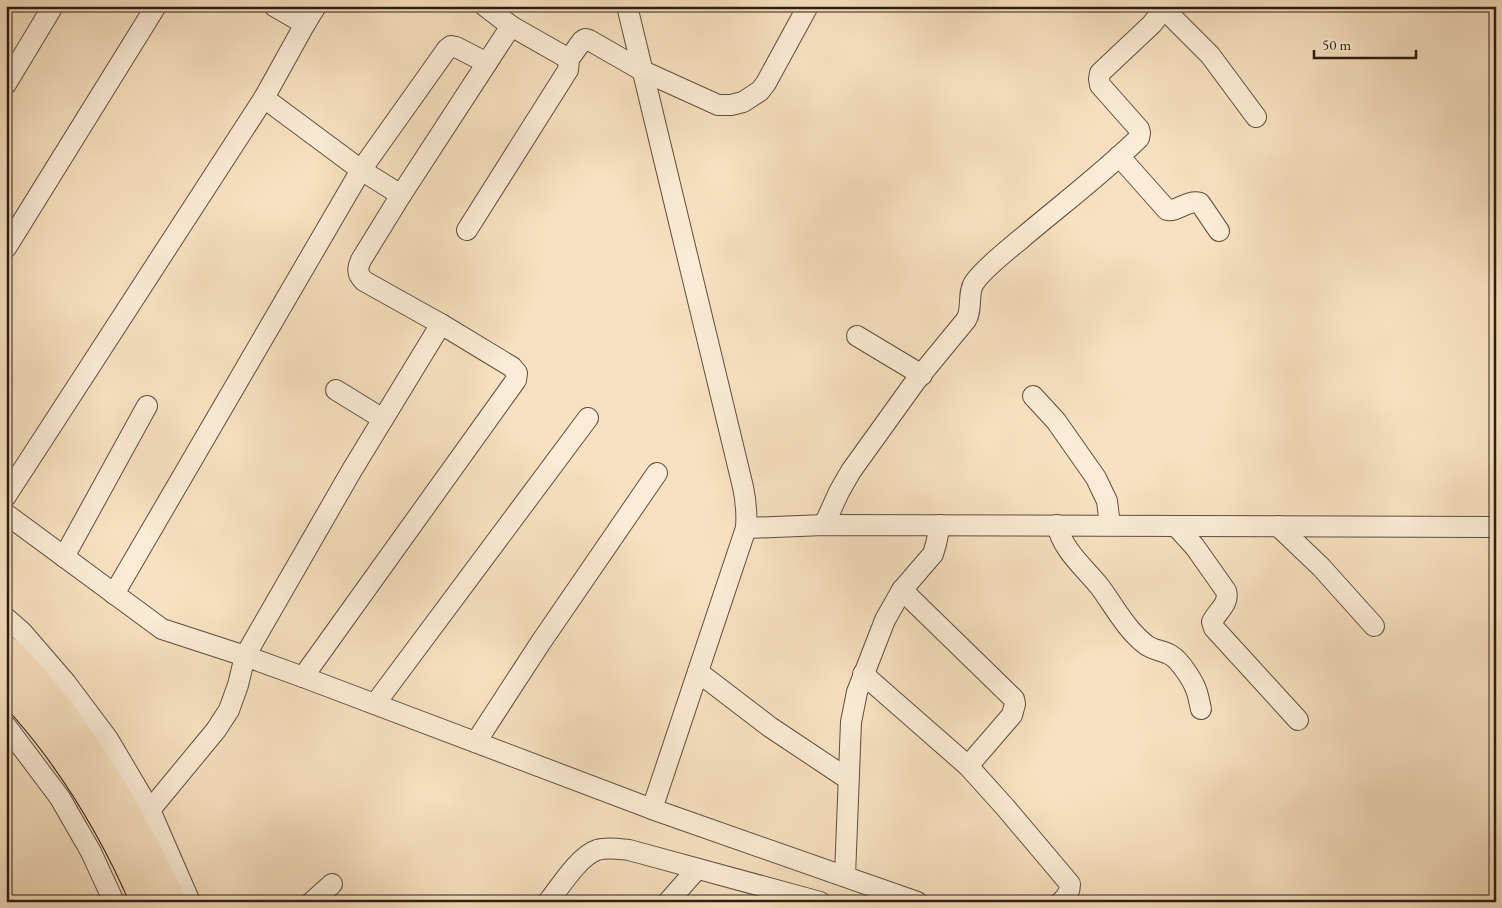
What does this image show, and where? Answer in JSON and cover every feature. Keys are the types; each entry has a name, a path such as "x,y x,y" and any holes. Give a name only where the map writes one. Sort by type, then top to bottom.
{"highway":[{"path":"6,650 42,688 78,734 146,847 172,902"},
{"path":"6,686 62,754 100,813 124,857 144,902"}],"street":[{"path":"6,84 54,6"},
{"path":"6,248 156,6"},
{"path":"274,6 305,24"},
{"path":"6,496 264,98 316,6"},
{"path":"485,6 511,26 569,59"},
{"path":"627,6 746,501 746,528 652,809"},
{"path":"466,230 568,70 569,59 585,39 642,71 718,105 731,105 752,97 766,83 808,6"},
{"path":"824,525 851,471 922,375 966,320 970,310 973,284 1007,251 1139,138 1139,129 1100,85 1100,73 1152,24 1165,8 1214,59 1256,117"},
{"path":"303,677 516,380 517,373 512,368 441,324 364,281 359,276 358,268 400,194 511,26"},
{"path":"114,594 361,170 447,49 451,46 456,47 487,63"},
{"path":"264,98 361,170 400,194"},
{"path":"1119,156 1167,210 1173,211 1192,202 1200,203 1219,230"},
{"path":"150,810 216,730 229,710 243,669 352,470 441,324"},
{"path":"857,336 922,375"},
{"path":"336,390 382,419"},
{"path":"1033,396 1056,422 1096,478 1107,500 1110,525"},
{"path":"64,557 147,406"},
{"path":"375,704 588,418"},
{"path":"476,742 656,472"},
{"path":"6,514 162,629 243,669 303,677 652,809 917,902"},
{"path":"746,528 824,525 1496,527"},
{"path":"845,876 851,722 857,692 886,620 902,590 933,554 940,525"},
{"path":"1057,525 1059,534 1070,552 1099,586 1133,632 1153,649 1173,656 1184,669 1195,686 1201,709"},
{"path":"1176,526 1200,554 1226,590 1228,597 1212,622 1214,628 1298,720"},
{"path":"1278,526 1320,567 1374,626"},
{"path":"902,590 1014,699 1015,704 1012,715 968,766"},
{"path":"6,618 22,632 66,683 108,740 150,810 190,902"},
{"path":"698,672 770,727 848,779"},
{"path":"863,674 968,766 1005,807 1070,884 1070,890 1061,902"},
{"path":"6,726 60,798 91,852 114,902"},
{"path":"548,902 578,863 595,851 610,848 629,850 820,902"},
{"path":"668,902 697,869"},
{"path":"312,902 332,884"}]}
